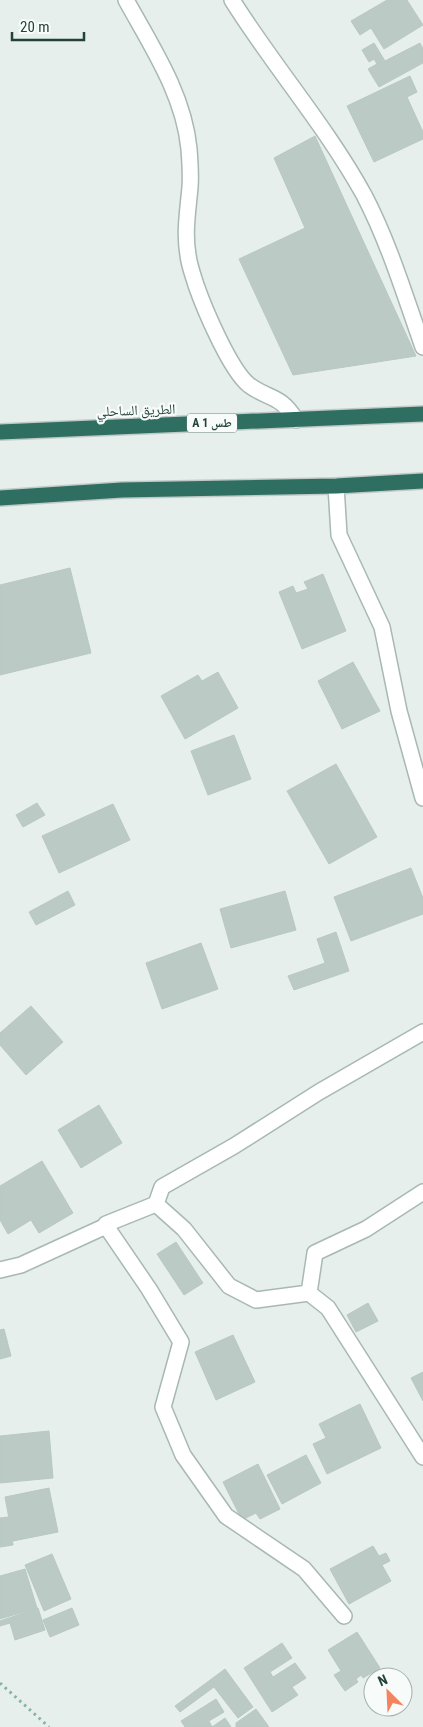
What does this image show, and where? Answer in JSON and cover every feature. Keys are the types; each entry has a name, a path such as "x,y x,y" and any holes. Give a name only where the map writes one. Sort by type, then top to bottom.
{"highway":[{"name":"الطريق الساحلي","path":"0,432 423,414"},
{"path":"0,498 122,490 336,486 423,481"}],"street":[{"path":"126,0 168,75 181,111 189,147 190,185 186,222 187,255 197,286 225,352 240,375 248,384 281,401 290,409 296,420"},
{"path":"232,0 253,33 312,113 364,196 389,250 423,347"},
{"path":"336,486 339,535 382,627 399,711 423,798"},
{"path":"0,1270 21,1265 106,1226 106,1224 156,1204 162,1187 234,1146 319,1092 423,1032"},
{"path":"309,1293 315,1253 366,1229 423,1192"},
{"path":"156,1204 184,1229 229,1286 256,1300 309,1293 328,1308 423,1457"},
{"path":"106,1226 149,1289 181,1342 163,1407 183,1455 226,1516 304,1569 344,1616"}],"path":[{"path":"0,1683 49,1727"}],"building":[{"path":"387,0 407,0 423,25 384,49 371,28 360,35 351,21"},
{"path":"374,43 385,61 420,43 423,49 423,63 379,87 368,69 377,64 374,59 369,62 362,50"},
{"path":"410,76 417,92 407,97 423,132 423,139 374,162 347,106"},
{"path":"315,136 416,356 293,375 239,259 305,228 274,158"},
{"path":"70,568 91,653 0,675 0,585"},
{"path":"323,574 346,631 302,649 279,592 293,586 296,593 308,589 304,582"},
{"path":"353,662 380,711 342,729 318,681"},
{"path":"218,672 238,708 185,739 161,696 198,675 202,681"},
{"path":"234,735 251,779 208,795 191,751"},
{"path":"336,764 377,837 329,864 287,791"},
{"path":"37,803 45,815 23,827 16,815"},
{"path":"113,804 130,840 59,873 42,836"},
{"path":"411,868 423,898 423,914 351,941 334,897"},
{"path":"68,891 75,905 36,925 29,912"},
{"path":"285,891 296,930 231,948 220,909"},
{"path":"336,932 349,971 294,990 288,976 325,963 317,939"},
{"path":"201,943 218,989 162,1009 146,963"},
{"path":"31,1006 63,1042 26,1075 0,1045 0,1033"},
{"path":"99,1105 122,1143 81,1168 58,1130"},
{"path":"42,1161 73,1213 39,1233 31,1220 8,1234 0,1220 0,1186"},
{"path":"176,1242 203,1283 184,1295 157,1254"},
{"path":"368,1303 378,1321 356,1332 347,1315"},
{"path":"4,1329 11,1356 0,1359 0,1330"},
{"path":"233,1335 255,1382 216,1400 195,1352"},
{"path":"423,1372 423,1401 411,1378"},
{"path":"360,1404 381,1448 327,1474 313,1444 326,1438 319,1424"},
{"path":"49,1431 53,1478 0,1483 0,1436"},
{"path":"306,1455 321,1483 282,1504 267,1475"},
{"path":"258,1464 280,1509 260,1519 256,1513 242,1520 223,1482"},
{"path":"49,1488 58,1532 13,1541 5,1497"},
{"path":"8,1517 13,1545 0,1547 0,1518"},
{"path":"373,1546 379,1556 386,1553 390,1561 382,1565 391,1581 349,1604 330,1569"},
{"path":"52,1554 71,1599 44,1611 25,1565"},
{"path":"25,1569 37,1608 0,1619 0,1576"},
{"path":"38,1608 45,1630 15,1640 10,1623 0,1626 0,1621"},
{"path":"72,1608 79,1625 50,1637 43,1620"},
{"path":"357,1632 379,1667 363,1667 363,1678 361,1675 356,1679 358,1682 345,1691 334,1675 341,1671 328,1650"},
{"path":"282,1643 292,1658 270,1672 273,1677 295,1663 306,1678 292,1687 298,1695 272,1712 244,1668"},
{"path":"225,1669 253,1707 238,1718 214,1687 180,1712 175,1706"},
{"path":"216,1699 224,1712 209,1721 212,1727 185,1727 181,1721"},
{"path":"256,1709 269,1727 236,1727 236,1723"},
{"path":"225,1718 231,1727 212,1727"}]}
